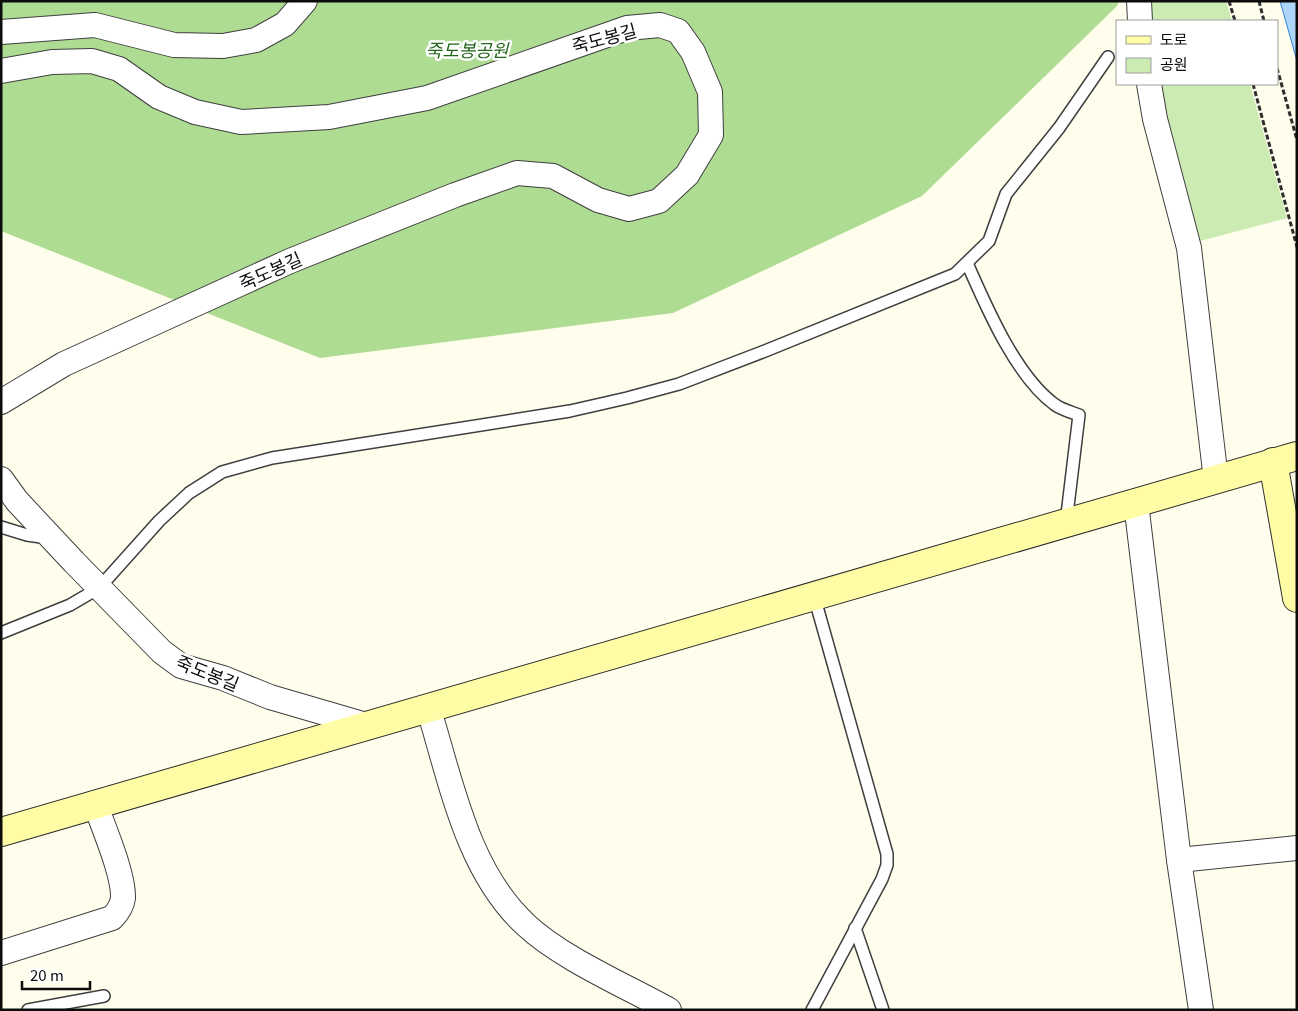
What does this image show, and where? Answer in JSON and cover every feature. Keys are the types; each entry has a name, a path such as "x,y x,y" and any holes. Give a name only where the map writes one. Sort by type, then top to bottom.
{"main road":[{"path":"1,832 95,803 1285,459 1297,598"}],"street":[{"path":"1,32 95,25 174,45 223,46 256,40 285,24 305,1"},
{"path":"1139,1 1140,20"},
{"name":"죽도봉길","path":"1,71 52,62 92,61 118,69 160,97 195,112 241,122 329,117 427,98 608,33 627,28 660,25 678,31 693,52 710,92 711,135 687,175 659,201 629,209 598,200 554,176 517,173 455,195 290,261 64,364 1,402"},
{"path":"1149,85 1155,119 1189,248 1216,480"},
{"name":"죽도봉길","path":"1,479 17,501 99,588 162,652 181,666 223,678 270,697 366,725"},
{"path":"1136,503 1179,860 1201,1010"},
{"path":"428,707 464,822 476,853 486,874 510,909 528,927 561,950 669,1010"},
{"path":"1,953 112,918 120,910 123,898 121,882 95,803"},
{"path":"1179,860 1297,848"}],"lane":[{"path":"1,633 70,605 99,588 159,521 189,493 222,472 272,458 570,411 679,384 955,274 989,241 1006,194 1058,128 1108,56"},
{"path":"967,263 994,325 1032,382 1054,405 1079,415 1066,523"},
{"path":"1,527 27,535 53,539"},
{"path":"812,1010 882,879 887,865 886,845 814,596"},
{"path":"855,928 883,1010"},
{"path":"28,1010 104,996"}],"path":[{"path":"1229,1 1235,20"},
{"path":"1258,1 1264,20"},
{"path":"1278,72 1297,140"},
{"path":"1253,85 1297,247"}],"green space":[{"name":"죽도봉공원","path":"1,1 1119,1 1117,6 922,196 673,313 320,358 1,231"},
{"path":"1147,1 1226,1 1232,20 1146,20"},
{"path":"1158,85 1250,85 1287,218 1200,241"}],"water":[{"path":"1280,1 1297,1 1297,61"}]}
